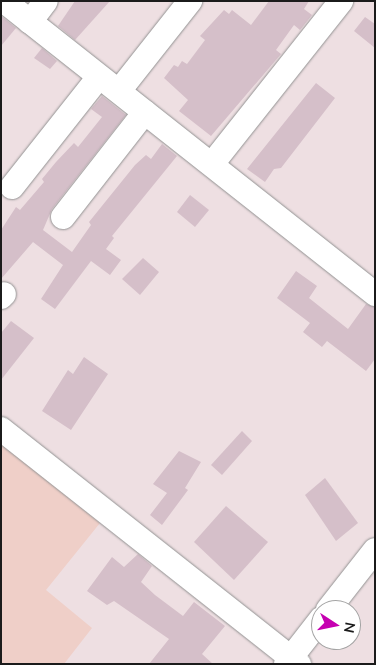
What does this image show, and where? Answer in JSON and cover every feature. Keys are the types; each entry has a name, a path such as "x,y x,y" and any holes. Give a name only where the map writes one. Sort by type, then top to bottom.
{"street":[{"path":"4,1 375,294"},
{"path":"30,22 46,1"},
{"path":"119,91 190,1"},
{"path":"212,164 341,1"},
{"path":"12,188 99,77"},
{"path":"63,218 145,112"},
{"path":"1,429 292,662 311,634"},
{"path":"336,600 375,550"}],"shaded area":[{"path":"1,443 100,523 46,590 92,628 64,664 1,664"}],"building":[{"path":"75,1 110,1 75,40 58,26"},
{"path":"269,1 309,1 304,9 312,15 300,30 294,25 276,50 281,54 211,136 179,111 188,100 164,78 174,65 178,67 182,61 187,64 205,40 200,36 224,10 229,14 232,10 251,25"},
{"path":"1,16 16,28 1,46"},
{"path":"365,17 375,24 375,48 354,31"},
{"path":"42,48 57,61 50,69 34,58"},
{"path":"316,83 335,98 281,168 274,169 265,182 247,169"},
{"path":"102,96 126,115 52,209 43,230 72,252 91,225 89,222 135,165 146,155 151,159 162,144 177,156 112,236 114,238 106,249 121,260 110,275 91,261 55,309 41,299 63,265 33,242 1,279 1,230 16,207 20,210 44,182 42,179 56,162 74,143 78,147 102,117 91,109"},
{"path":"190,195 209,210 195,227 177,212"},
{"path":"143,258 159,272 140,295 122,279"},
{"path":"296,271 317,286 309,298 348,329 366,304 375,307 375,359 366,371 327,341 322,347 303,332 310,323 277,298"},
{"path":"11,321 34,338 1,380 1,333"},
{"path":"84,357 108,374 71,430 42,411 68,370 73,374"},
{"path":"242,431 252,441 222,475 211,465"},
{"path":"179,451 201,462 185,488 188,490 162,525 150,515 167,493 153,484"},
{"path":"325,478 358,523 336,541 305,495"},
{"path":"226,506 268,542 234,580 194,542"},
{"path":"138,554 152,566 141,582 155,595 183,616 194,602 225,626 202,654 213,664 149,664 169,639 114,601 107,605 87,591 112,557 124,567"}]}
